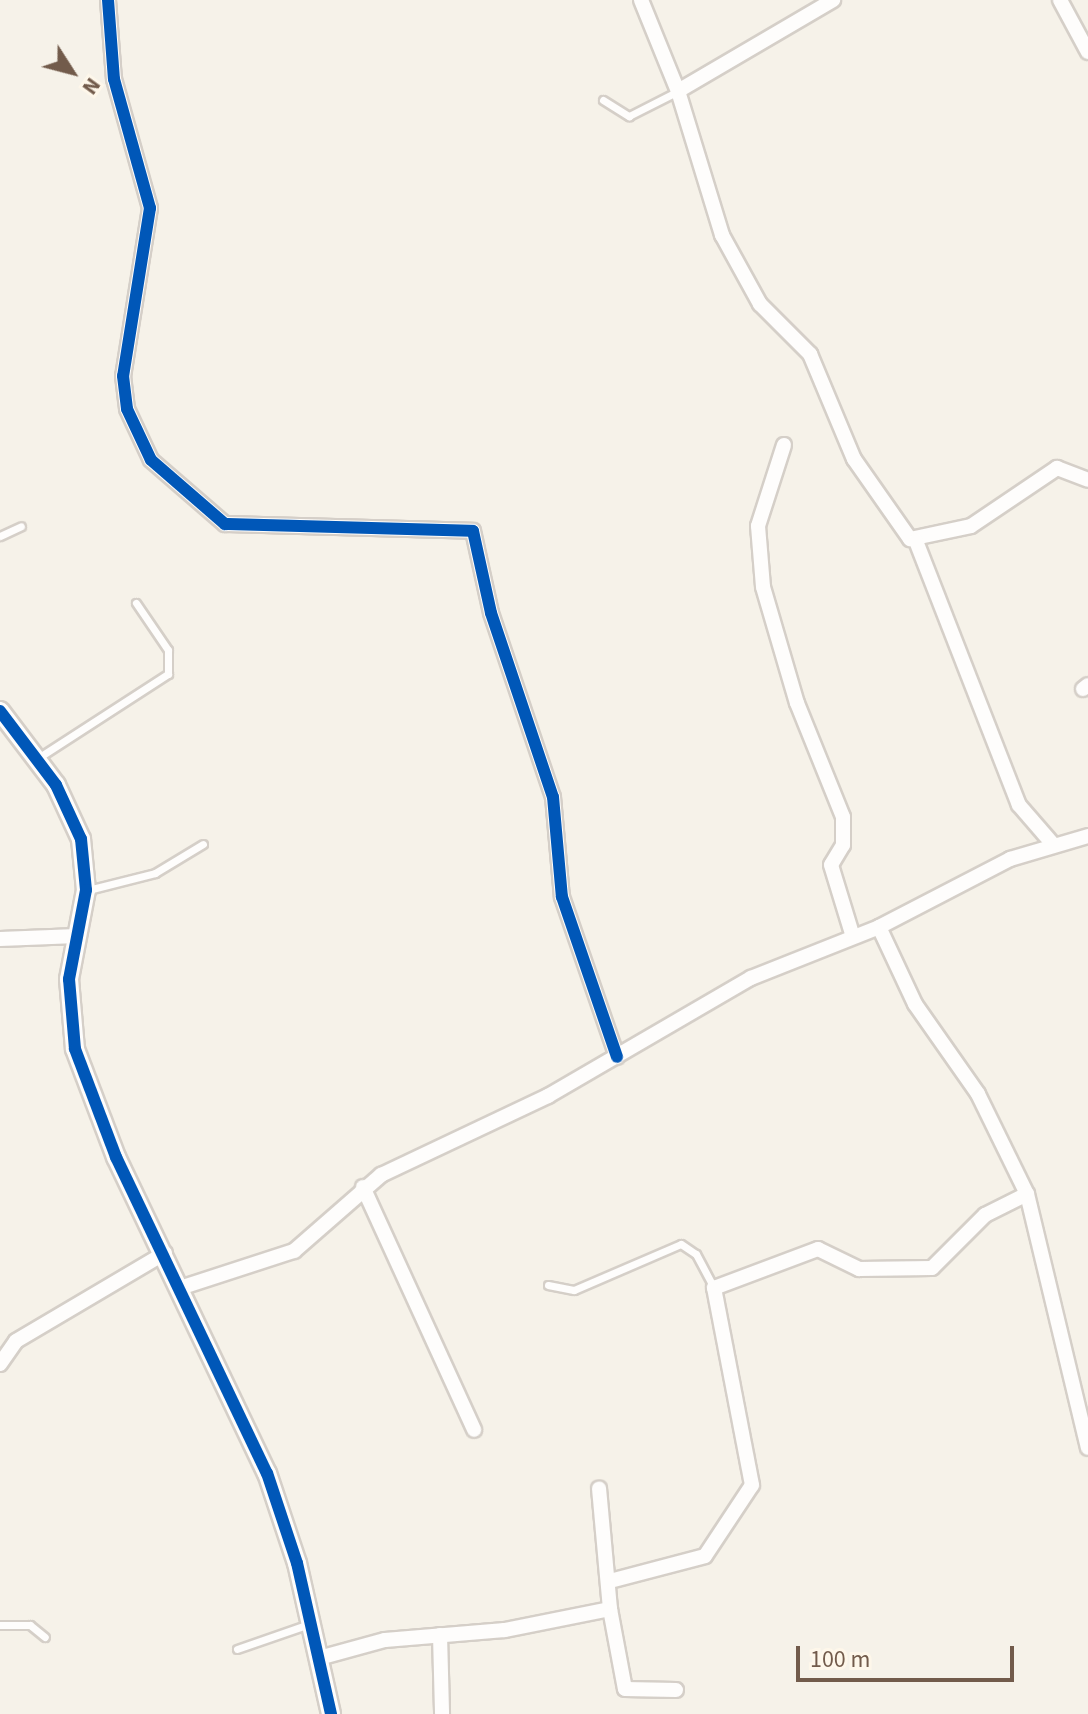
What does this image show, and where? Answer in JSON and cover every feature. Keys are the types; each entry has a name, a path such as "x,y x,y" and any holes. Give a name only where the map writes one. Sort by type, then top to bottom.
{"street":[{"path":"108,0 114,79 150,208 123,376 127,409 151,460 225,524 473,531 491,613 549,782 562,897 617,1057"},
{"path":"641,0 678,91 722,235 760,304 810,354 860,470 916,541 1019,805 1051,842"},
{"path":"678,91 833,0"},
{"path":"1060,0 1088,52"},
{"path":"784,445 758,526 763,587 797,703 843,817 843,845 831,865 853,937"},
{"path":"916,541 971,526 1057,468 1088,480"},
{"path":"0,711 71,810 86,890 69,979 75,1049 116,1157 183,1287 267,1473 311,1623 331,1714"},
{"path":"183,1287 294,1251 363,1187 617,1057 751,978 879,927 1051,842 1088,836"},
{"path":"879,927 915,1004 978,1094 1027,1194 1088,1448"},
{"path":"0,939 77,936"},
{"path":"363,1187 474,1430"},
{"path":"610,1581 705,1556 752,1485 714,1288 818,1249 859,1269 932,1268 985,1215 1027,1194"},
{"path":"0,1364 16,1341 165,1253"},
{"path":"599,1488 610,1581 610,1609 625,1689 676,1690"},
{"path":"319,1658 385,1640 440,1635 610,1609"},
{"path":"440,1635 442,1714"}],"lane":[{"path":"603,100 629,116 678,91"},
{"path":"0,536 21,526"},
{"path":"37,759 168,674 168,650 136,603"},
{"path":"86,890 155,873 203,844"},
{"path":"548,1285 574,1290 681,1244 696,1254 714,1288"},
{"path":"237,1649 311,1623"},
{"path":"0,1625 30,1625 45,1637"}],"cycle path":[{"path":"108,0 114,79 150,208 123,376 127,409 151,460 225,524 473,531 491,613 553,797 562,897 617,1057"},
{"path":"0,711 56,785 81,839 86,890 69,979 75,1049 116,1157 267,1473 297,1563 331,1714"}]}
